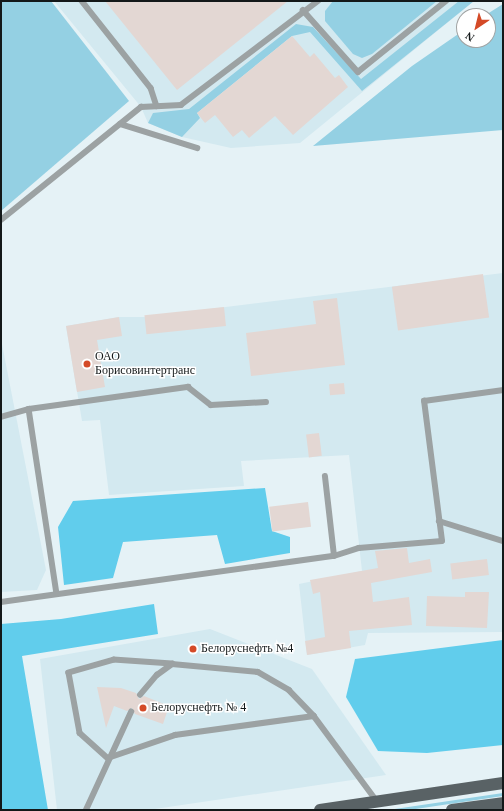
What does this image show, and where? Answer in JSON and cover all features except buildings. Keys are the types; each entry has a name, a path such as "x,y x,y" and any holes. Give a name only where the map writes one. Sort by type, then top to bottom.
{"main road":[{"path":"320,810 503,783"},
{"path":"452,810 503,804"}],"lane":[{"path":"82,1 151,88 156,106"},
{"path":"1,220 140,107 181,105 303,10 318,1"},
{"path":"303,10 358,72 446,1"},
{"path":"120,124 197,148"},
{"path":"1,417 29,410 188,387 211,405 266,402"},
{"path":"1,602 334,556 359,548 442,541 424,400 503,390"},
{"path":"29,410 57,594"},
{"path":"325,477 334,556"},
{"path":"440,521 503,541"},
{"path":"108,758 80,733 70,673 114,660 258,672 289,690 314,716 377,802"},
{"path":"140,695 156,675 172,664"},
{"path":"86,810 108,758 131,712"},
{"path":"108,758 175,735 314,716"}],"shaded area":[{"path":"1,1 51,1 129,101 1,211"},
{"path":"54,1 474,1 465,8 456,8 456,16 300,143 231,148 182,137 148,123 141,107"},
{"path":"333,1 437,1 372,54 362,58 353,54 325,21 325,11"},
{"path":"459,1 474,1 465,8 456,8 456,15 362,91 310,32 292,36 197,113 200,118 182,137 148,123 153,113 189,109 296,24 313,27 361,79"},
{"path":"503,4 503,130 313,146 412,66 456,36 456,48 496,48 496,8"},
{"path":"503,273 503,632 368,633 365,645 307,655 299,584 362,571 349,455 241,461 244,486 109,495 100,420 82,421 66,326 119,317 145,317"},
{"path":"1,339 46,570 37,590 1,592"},
{"path":"265,488 272,531 290,537 290,553 225,564 217,535 123,542 113,578 64,585 58,527 73,501"},
{"path":"154,604 158,634 22,656 48,810 1,810 1,624 61,619"},
{"path":"210,629 312,669 386,775 148,810 57,810 40,659"},
{"path":"503,640 503,745 427,753 378,751 346,697 355,659"},
{"path":"503,793 503,796 409,810 388,810"}],"place":[{"name":"ОАО Борисовинтертранс","path":"87,364"},
{"name":"Белоруснефть №4","path":"193,649"},
{"name":"Белоруснефть № 4","path":"143,708"}]}
